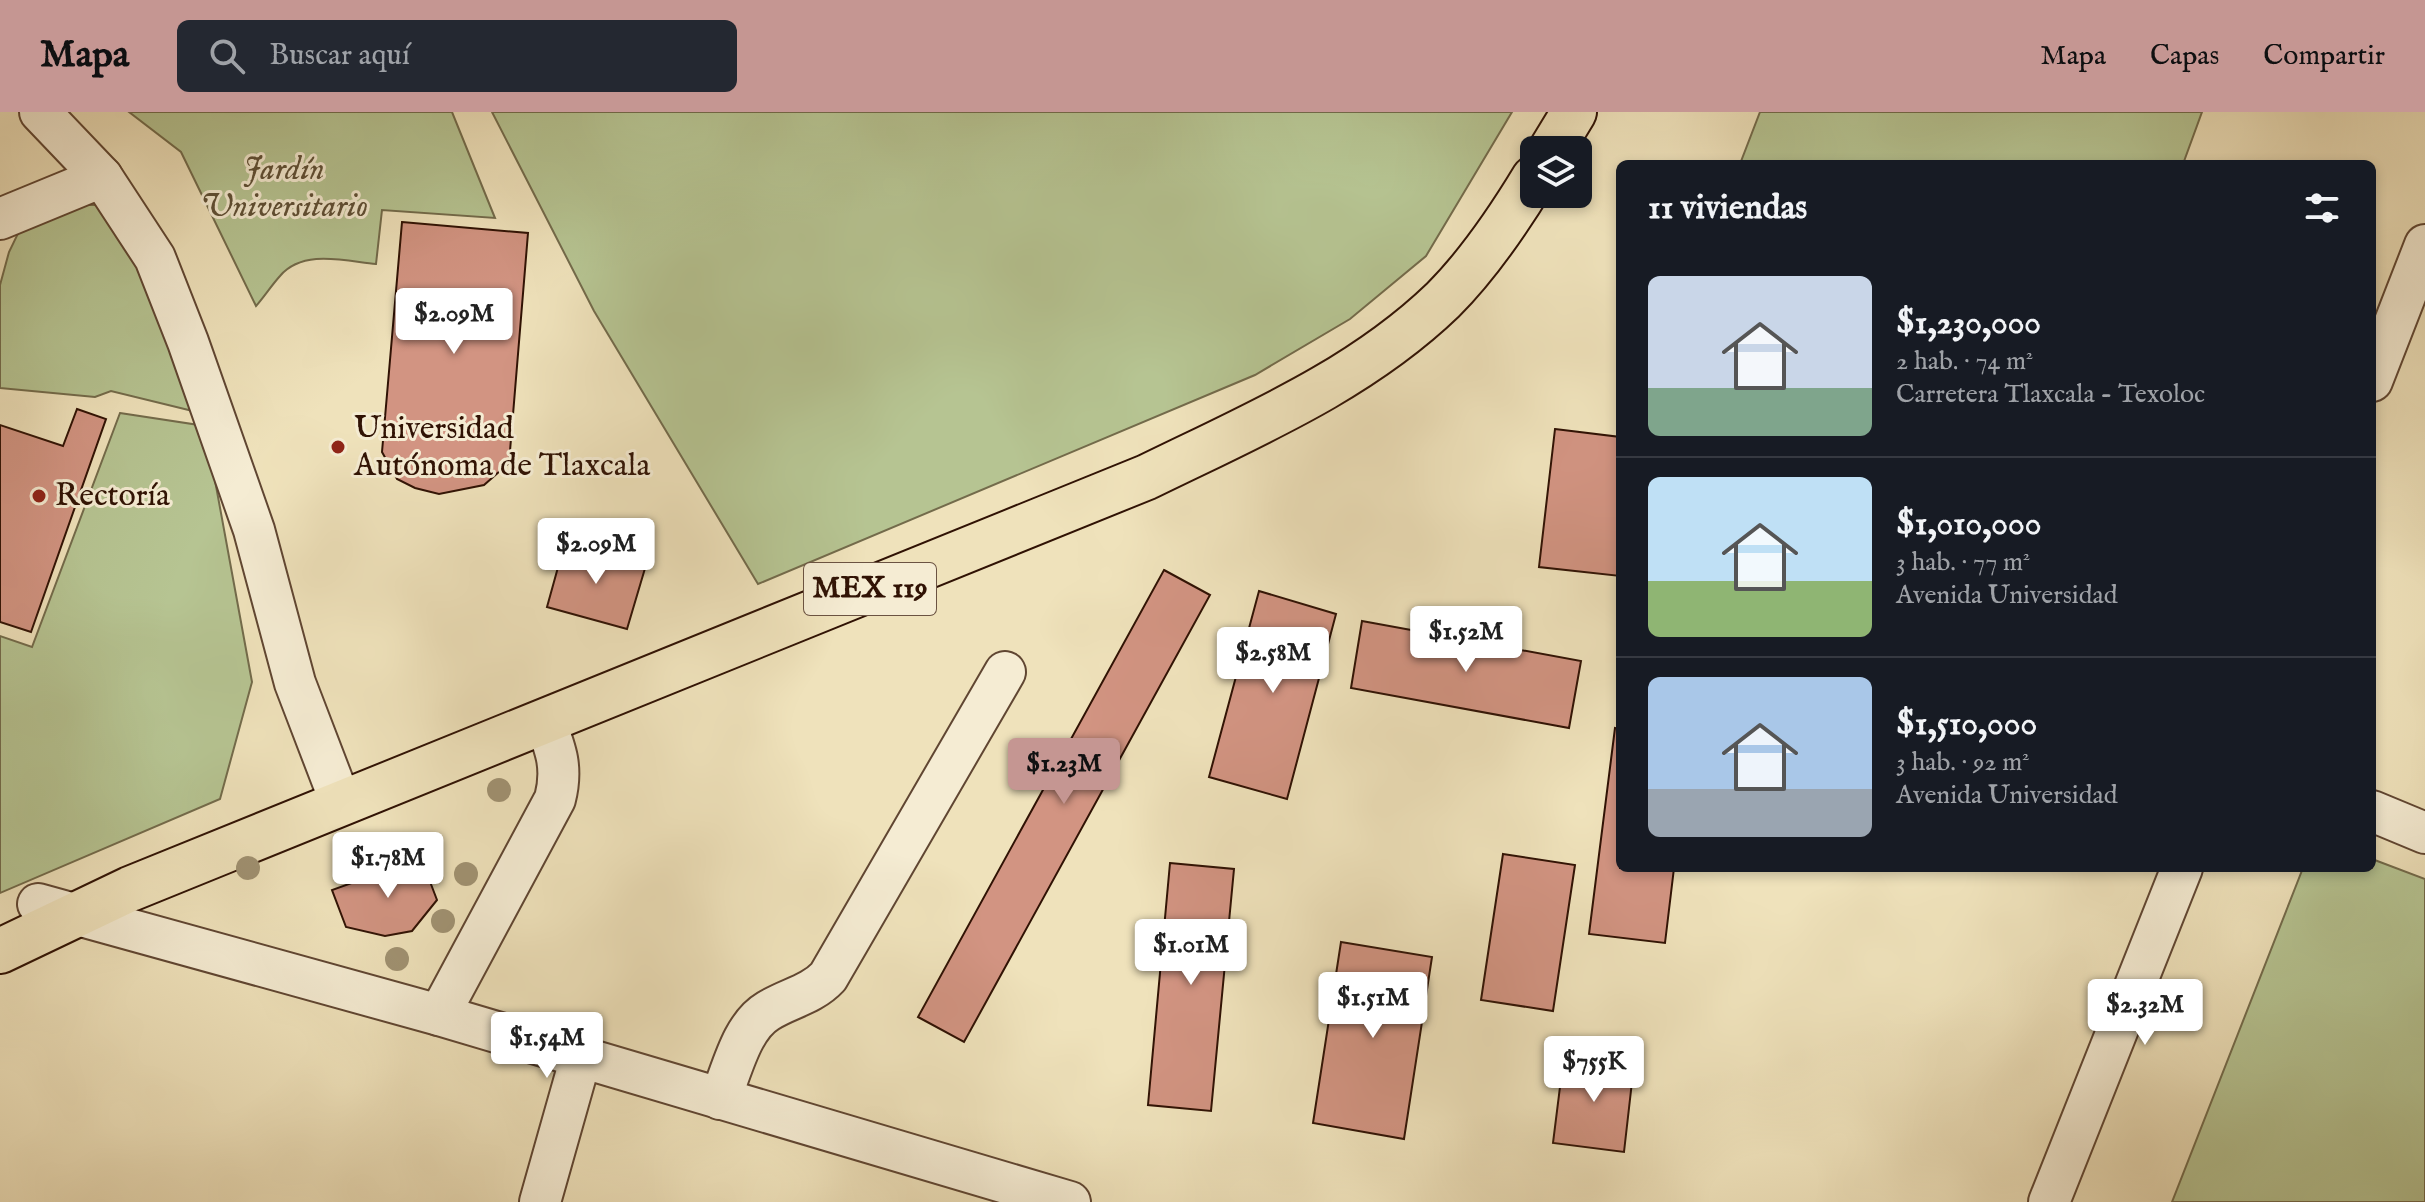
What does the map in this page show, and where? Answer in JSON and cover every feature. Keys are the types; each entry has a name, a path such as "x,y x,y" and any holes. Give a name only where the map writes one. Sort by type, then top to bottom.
{"main road":[{"path":"1559,136 1574,112"},
{"name":"MEX 119","path":"0,951 39,912 130,889 1147,477 1330,387 1399,338 1445,298 1520,201"}],"street":[{"path":"40,112 102,177 155,258 254,530 295,683 341,803"},
{"path":"0,219 102,177"},
{"path":"2376,371 2425,245"},
{"path":"720,1099 754,1022 789,999 808,994 828,977 1005,672"},
{"path":"439,1015 555,799 560,778 559,757 545,721"},
{"path":"2376,813 2425,833"},
{"path":"2049,1202 2180,872"},
{"path":"39,912 439,1015 1070,1202"},
{"path":"540,1202 581,1057"}],"green space":[{"name":"Jardín Universitario","path":"129,112 452,112 495,218 382,210 376,264 338,259 300,262 280,276 256,306 181,152"},
{"path":"492,112 1512,112 1426,256 1350,319 1255,375 758,584 594,311"},
{"path":"1760,112 2202,112 2184,160 1742,160"},
{"path":"75,205 101,205 119,218 205,414 111,391 95,397 0,388 0,285 9,252 24,221"},
{"path":"120,413 205,426 252,682 220,799 0,893 0,636 32,647"},
{"path":"2376,861 2425,879 2425,1202 2172,1202 2301,872 2376,872"}],"building":[{"path":"402,222 528,233 509,463 484,485 439,494 415,488 397,479 382,452"},
{"name":"Rectoría","path":"77,409 106,419 31,632 0,622 0,425 63,446"},
{"path":"1555,429 1616,437 1616,576 1539,567"},
{"path":"565,542 646,565 627,629 547,607"},
{"path":"1164,570 1210,595 964,1042 918,1017"},
{"path":"1259,591 1336,614 1287,799 1209,777"},
{"path":"1362,621 1581,661 1569,728 1351,688"},
{"path":"1615,728 1616,872 1674,872 1665,943 1589,934"},
{"path":"1503,854 1575,865 1553,1011 1481,1000"},
{"path":"421,858 437,900 412,931 385,936 346,927 332,890"},
{"path":"1170,863 1234,869 1211,1111 1148,1105"},
{"path":"1341,942 1432,957 1404,1139 1313,1123"},
{"path":"1564,1055 1634,1064 1624,1152 1553,1143"}],"place":[{"name":"Universidad Autónoma de Tlaxcala","path":"338,447"},
{"name":"Rectoría","path":"39,496"}]}
